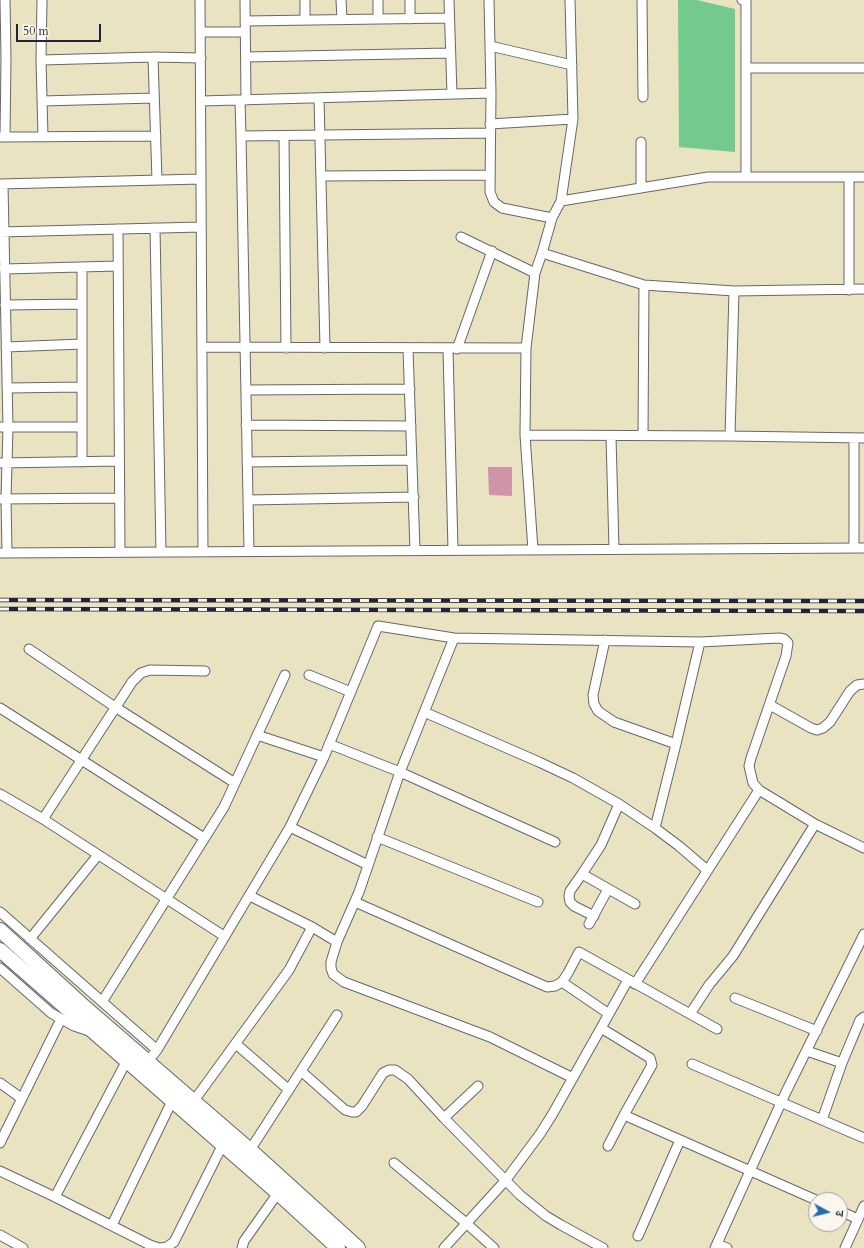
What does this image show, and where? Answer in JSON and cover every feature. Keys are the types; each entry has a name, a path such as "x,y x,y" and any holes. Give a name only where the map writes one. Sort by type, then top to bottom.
{"main road":[{"path":"0,930 56,982 147,1062 222,1146 278,1193 338,1248"},
{"path":"0,950 126,1062 175,1095 193,1102 250,1150 358,1248"}],"street":[{"path":"5,0 2,137 156,136"},
{"path":"42,0 43,137"},
{"path":"200,0 203,552"},
{"path":"245,0 246,57 241,136 248,552"},
{"path":"305,0 305,20"},
{"path":"341,0 342,20"},
{"path":"378,0 378,19"},
{"path":"410,0 410,19"},
{"path":"449,0 448,18 452,94"},
{"path":"489,0 491,93 490,192 494,202 502,208 552,218"},
{"path":"533,550 525,435 526,348 534,273 542,253 552,218 561,201 573,119 570,0"},
{"path":"642,0 643,97"},
{"path":"745,0 746,177"},
{"path":"245,21 448,18"},
{"path":"200,32 245,32"},
{"path":"490,46 572,65"},
{"path":"246,57 450,54"},
{"path":"42,60 153,57 200,58"},
{"path":"153,57 157,180"},
{"path":"746,68 864,68"},
{"path":"201,101 491,93"},
{"path":"42,101 154,98"},
{"path":"319,98 325,348"},
{"path":"241,136 320,136 490,128 573,119"},
{"path":"284,136 286,348"},
{"path":"641,142 641,188"},
{"path":"321,176 490,175"},
{"path":"561,201 708,177 864,176"},
{"path":"849,177 849,290"},
{"path":"201,179 2,184 7,388 3,463 3,553 864,548"},
{"path":"2,232 201,227"},
{"path":"155,228 161,552"},
{"path":"118,230 120,552"},
{"path":"461,237 534,273"},
{"path":"453,550 452,349 492,251"},
{"path":"542,253 644,285 734,291 864,289"},
{"path":"4,269 118,266"},
{"path":"82,267 82,462"},
{"path":"643,436 644,285"},
{"path":"730,436 734,291"},
{"path":"5,305 82,304"},
{"path":"6,347 82,344"},
{"path":"202,347 452,349 526,348"},
{"path":"408,348 415,550"},
{"path":"7,388 82,387"},
{"path":"246,390 410,389"},
{"path":"246,425 411,426"},
{"path":"4,427 82,427"},
{"path":"525,435 864,438"},
{"path":"611,436 614,549"},
{"path":"854,438 854,548"},
{"path":"247,462 412,460"},
{"path":"3,463 119,461"},
{"path":"248,500 414,497"},
{"path":"3,499 120,498"},
{"path":"147,1062 157,1050 290,827 324,757 378,626 454,638 700,642 784,639 788,643 786,656 749,766 753,783 759,790 815,824 864,848"},
{"path":"454,638 400,772 355,902 337,942 331,962 331,968 333,974 344,982 490,1037 573,1078"},
{"path":"605,640 593,695 594,704 598,711 614,722 676,744"},
{"path":"655,828 700,642"},
{"path":"29,650 115,707 235,783"},
{"path":"43,819 115,707 132,682 141,673 150,670 205,671"},
{"path":"102,1002 165,898 224,807 285,675"},
{"path":"309,675 351,692"},
{"path":"770,705 810,728 817,730 823,728 830,722 850,691 858,685 864,684"},
{"path":"0,708 204,838"},
{"path":"424,712 551,767 619,804 655,828 708,870"},
{"path":"257,735 324,757"},
{"path":"329,744 400,772 555,842"},
{"path":"444,1248 505,1181 540,1134 609,1014 708,870 759,790"},
{"path":"0,794 43,819 224,936"},
{"path":"608,889 591,920 570,902 570,891 601,845 619,804"},
{"path":"690,1014 709,985 733,956 815,824"},
{"path":"290,827 368,865"},
{"path":"377,837 538,902"},
{"path":"30,939 98,855"},
{"path":"582,874 635,904"},
{"path":"250,896 312,927 337,942"},
{"path":"355,902 537,984 547,987 555,986 562,982 579,952 717,1029"},
{"path":"0,912 157,1050"},
{"path":"193,1102 289,970 312,927"},
{"path":"727,1248 716,1246 781,1102 864,934"},
{"path":"0,968 51,1013 74,1026 92,1032"},
{"path":"562,982 609,1014"},
{"path":"735,998 816,1031"},
{"path":"250,1150 337,1015"},
{"path":"822,1120 842,1063 860,1020 864,1017"},
{"path":"0,1143 61,1019"},
{"path":"601,1028 650,1058 652,1065 608,1146"},
{"path":"236,1044 289,1090"},
{"path":"807,1051 842,1063"},
{"path":"55,1197 126,1062"},
{"path":"692,1064 864,1138"},
{"path":"301,1071 345,1110 356,1112 362,1106 383,1073 389,1070 395,1070 408,1079 520,1195 561,1226 603,1248"},
{"path":"0,1083 21,1098"},
{"path":"444,1118 478,1086"},
{"path":"112,1225 175,1095"},
{"path":"624,1115 808,1196"},
{"path":"638,1236 680,1140"},
{"path":"0,1171 150,1245 160,1248 167,1247 174,1242 222,1146"},
{"path":"394,1164 494,1248"},
{"path":"242,1248 244,1241 278,1193"},
{"path":"845,1248 864,1206"},
{"path":"848,1215 858,1219"},
{"path":"0,1236 24,1248"}],"green space":[{"path":"678,0 697,0 735,9 735,152 679,147"}],"building":[{"path":"488,467 512,467 512,496 489,495"}],"railway":[{"path":"0,600 864,601"},
{"path":"0,609 864,611"}]}
